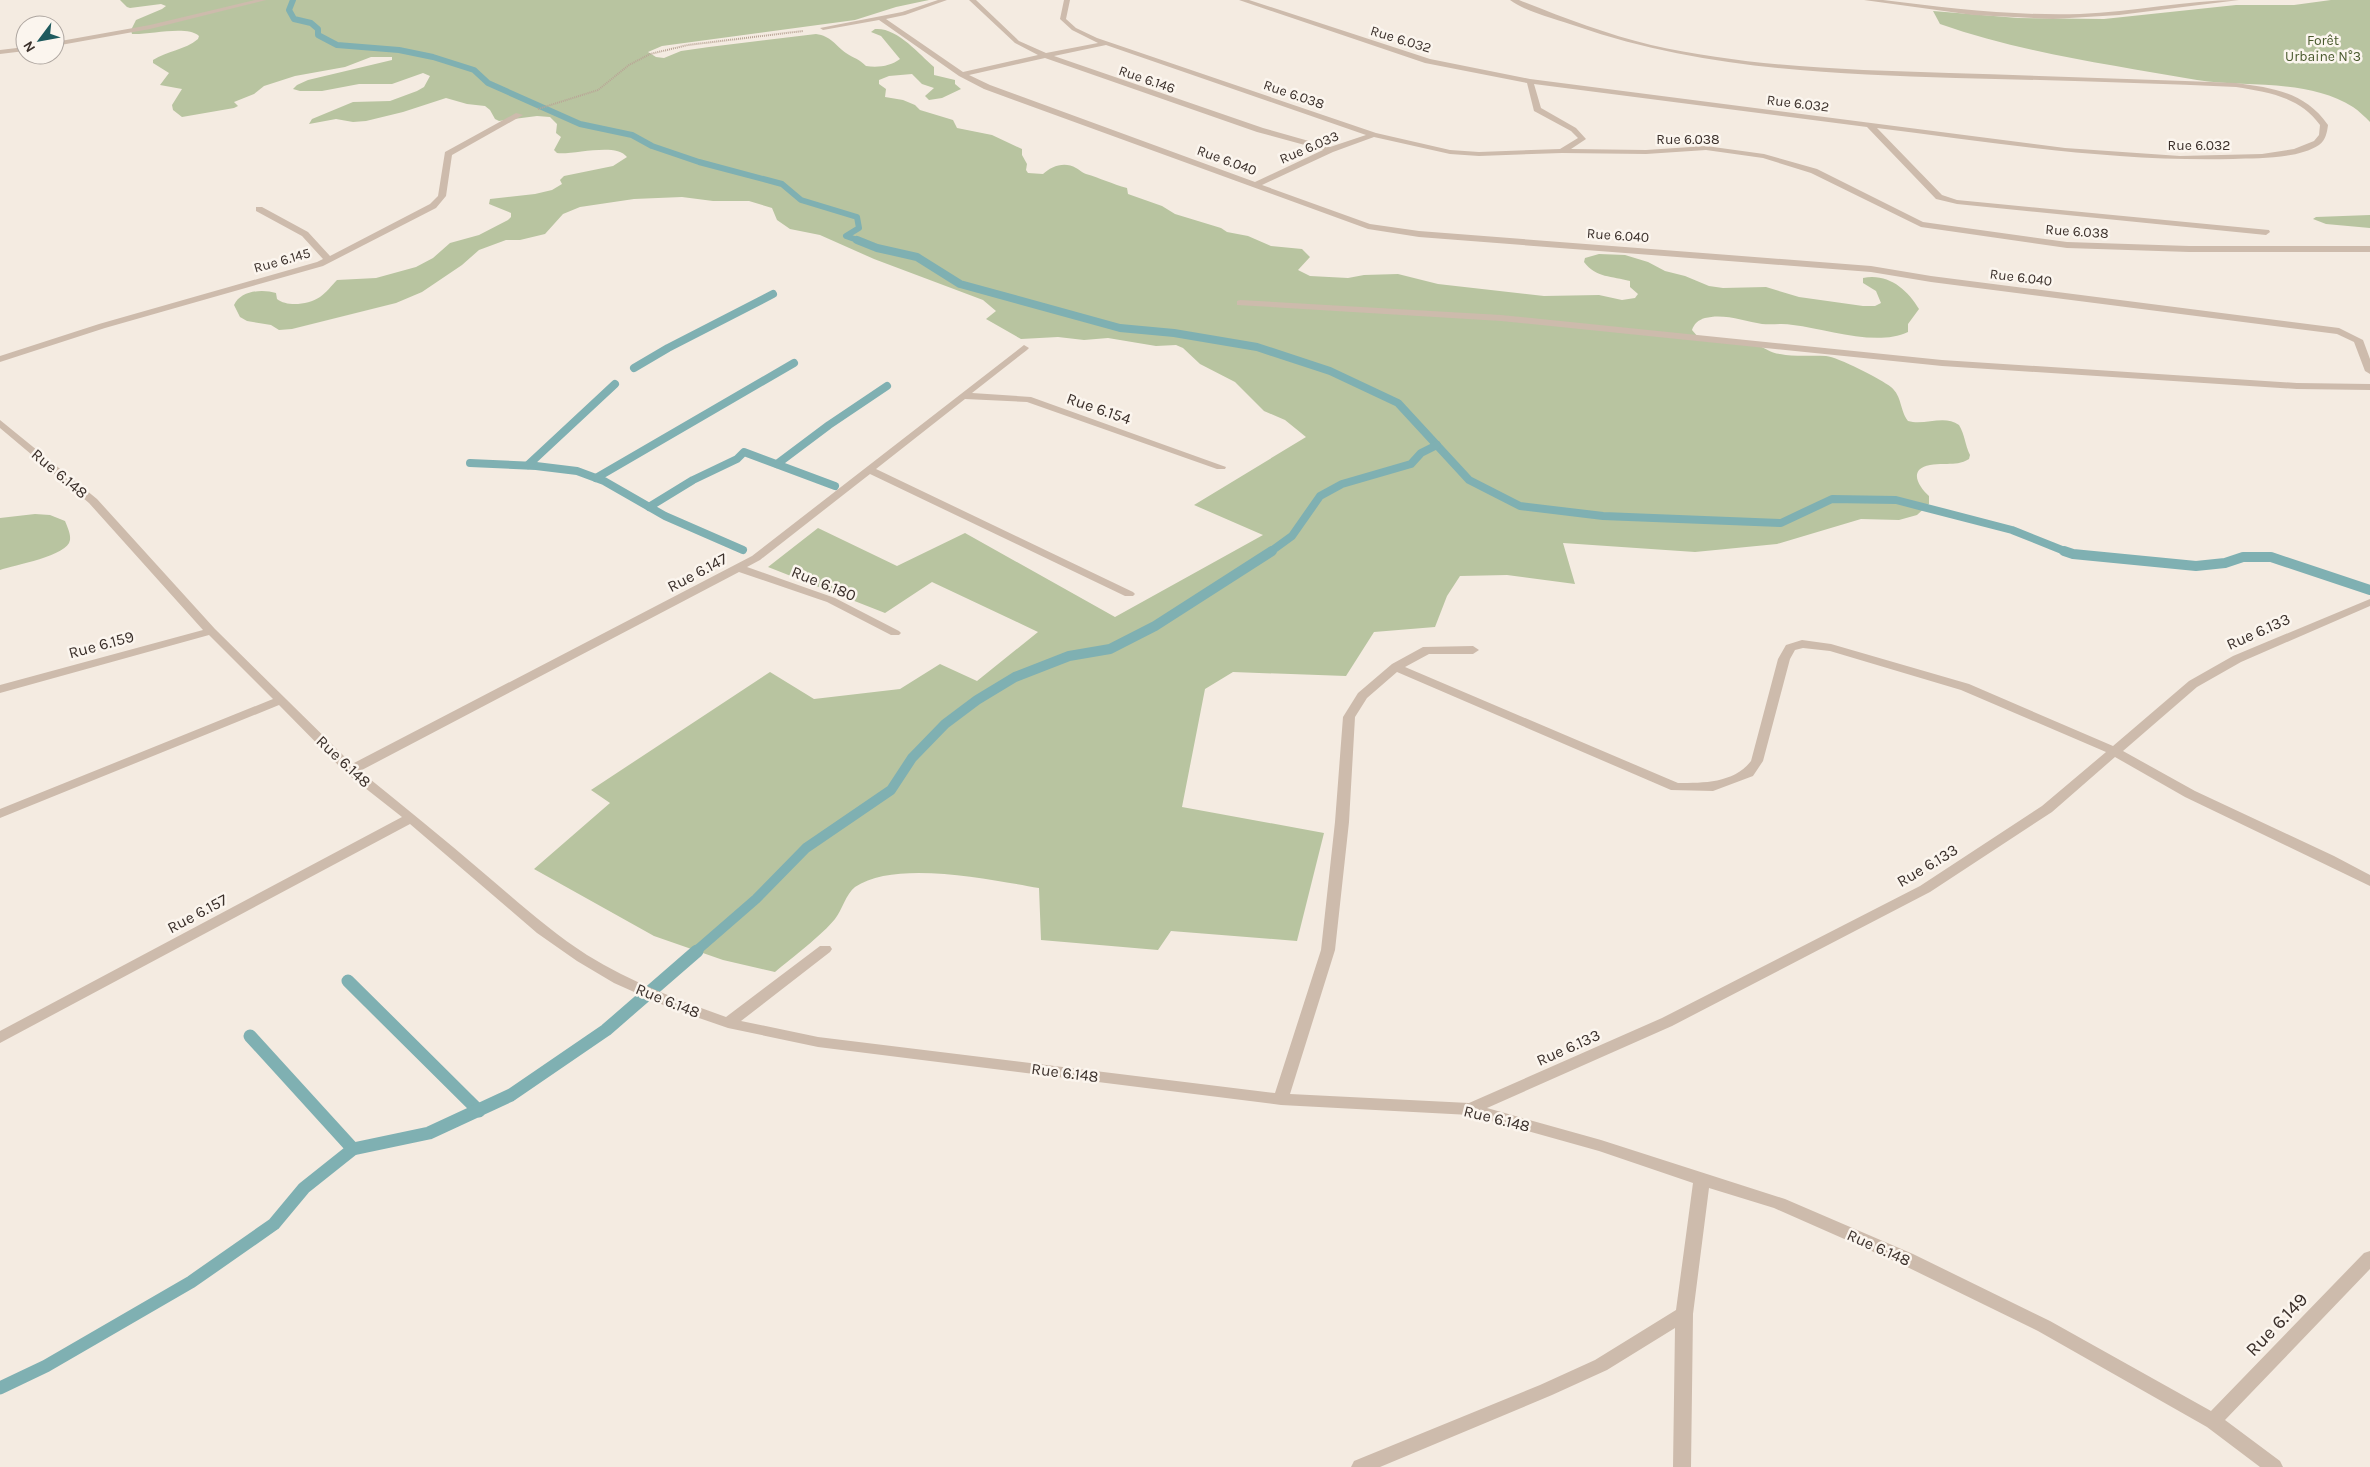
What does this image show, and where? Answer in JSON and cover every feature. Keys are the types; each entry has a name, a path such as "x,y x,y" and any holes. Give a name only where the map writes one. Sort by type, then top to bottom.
{"street":[{"path":"65,42 121,33 263,0"},
{"path":"823,28 881,19 922,9 944,0"},
{"name":"Rue 6.146","path":"972,0 1017,42 1043,55 1260,130 1330,150"},
{"name":"Rue 6.038","path":"1067,0 1063,19 1074,29 1106,43 1374,135 1464,154 1562,151 1646,152 1706,148 1764,156 1814,171 1921,224 2067,245 2189,249 2370,249"},
{"name":"Rue 6.032","path":"1242,0 1428,61 1530,81 2098,153 2217,158 2295,152 2317,143 2323,135 2324,125 2314,111 2282,94 2263,88 2236,84 1844,72 1718,59 1671,51 1590,30 1513,0"},
{"path":"1867,0 1928,8 2036,16 2110,15 2236,0"},
{"path":"2151,2 2166,7"},
{"name":"Rue 6.040","path":"881,19 962,74 987,87 1368,226 1398,231 1871,269 1941,280 2339,332 2358,340 2370,371"},
{"path":"962,74 1043,55 1106,43"},
{"path":"0,52 15,50"},
{"path":"1530,81 1537,109 1554,122 1576,129 1582,138 1562,151"},
{"name":"Rue 6.145","path":"0,359 329,260 433,206 442,196 448,154 519,115"},
{"path":"1869,124 1939,197 1957,202 2266,232"},
{"name":"Rue 6.033","path":"1255,185 1330,150 1374,135"},
{"path":"259,208 305,234 329,260"},
{"path":"1240,303 1501,318 1942,363 2297,386 2370,387"},
{"name":"Rue 6.147","path":"351,770 739,568 783,539 1024,348"},
{"name":"Rue 6.154","path":"964,396 1028,399 1222,467"},
{"name":"Rue 6.148","path":"0,423 93,501 211,631 351,770 411,818 542,930 582,958 619,979 675,1004 728,1024 818,1042 1281,1099 1470,1109 1601,1146 1702,1180 1779,1203 1907,1259 2044,1326 2213,1421 2274,1467"},
{"path":"870,470 1129,594"},
{"name":"Rue 6.180","path":"739,568 831,600 895,633"},
{"name":"Rue 6.133","path":"1470,1109 1667,1022 1925,889 2047,809 2193,684 2237,659 2370,602"},
{"name":"Rue 6.159","path":"0,689 211,631"},
{"path":"1396,667 1676,787 1713,787 1748,773 1757,761 1784,659 1790,648 1802,644 1832,648 1965,687 2114,751 2190,794 2330,859 2370,881"},
{"path":"1281,1099 1328,950 1342,822 1349,717 1362,696 1396,667 1426,650 1473,650"},
{"path":"0,814 281,700"},
{"name":"Rue 6.157","path":"0,1038 411,818"},
{"path":"728,1024 825,949"},
{"path":"1682,1467 1684,1314 1702,1180"},
{"name":"Rue 6.149","path":"2213,1421 2370,1258"},
{"path":"1360,1467 1546,1390 1601,1365 1684,1314"}],"path":[{"path":"519,115 598,90 628,65 650,54 688,45 823,28"}],"green space":[{"path":"120,0 929,0 896,7 855,20 662,46 648,52 656,57 664,58 681,51 816,34 829,39 866,66 880,67 900,59 881,36 871,32 875,29 891,32 907,42 934,67 934,75 955,80 955,84 961,89 942,98 929,100 925,96 934,88 922,84 912,74 889,76 879,80 879,84 886,89 885,97 903,100 915,105 920,110 953,120 957,128 992,135 1022,149 1028,173 1043,174 1058,165 1072,166 1086,174 1127,188 1128,194 1162,206 1175,214 1221,228 1227,232 1248,236 1271,246 1302,249 1310,257 1298,270 1310,276 1348,278 1364,275 1398,274 1438,284 1544,296 1599,295 1622,300 1635,298 1638,294 1630,287 1630,281 1599,274 1584,262 1585,258 1599,254 1625,255 1709,286 1723,288 1766,287 1799,297 1863,306 1875,306 1881,303 1876,291 1863,283 1863,278 1872,277 1889,280 1903,289 1919,309 1908,324 1908,332 1895,336 1881,338 1851,336 1789,324 1762,324 1719,316 1700,320 1692,330 1698,337 1748,342 1786,355 1832,357 1849,364 1891,387 1897,395 1908,421 1947,420 1959,425 1970,455 1969,459 1959,463 1935,464 1919,470 1917,478 1921,488 1929,496 1929,504 1917,515 1899,520 1861,519 1777,544 1695,552 1563,543 1575,584 1507,575 1460,576 1447,596 1435,627 1374,632 1346,676 1233,672 1205,689 1182,807 1324,833 1297,941 1171,931 1158,950 1041,940 1039,888 971,877 919,873 894,874 873,879 855,887 835,919 775,972 723,960 654,936 534,869 610,803 591,790 770,672 814,699 900,689 940,664 977,681 1038,632 932,582 885,613 768,567 818,528 897,566 965,533 1115,617 1263,535 1194,505 1306,437 1285,420 1264,411 1235,382 1200,364 1183,348 1176,345 1156,346 1108,338 1084,340 1058,337 1021,339 986,319 996,311 983,300 874,259 820,235 790,229 777,220 772,208 749,201 713,201 682,197 634,199 580,207 563,214 545,234 520,240 506,240 479,250 462,265 422,292 396,303 292,329 279,330 271,325 247,321 240,317 234,305 242,296 259,291 271,292 276,293 277,299 281,302 292,304 304,303 320,297 337,280 376,278 416,267 433,258 450,243 479,235 511,217 511,213 489,204 490,199 535,194 552,190 562,184 560,180 564,176 613,166 627,157 614,150 557,153 554,150 561,137 556,133 557,124 550,117 537,116 499,121 495,119 490,110 485,106 467,104 446,98 403,112 366,121 353,122 336,119 309,124 312,119 353,102 390,101 424,87 430,76 423,73 392,84 359,84 322,91 300,91 293,89 308,80 392,60 392,57 371,57 345,67 295,76 264,86 254,94 234,102 238,106 234,108 182,117 173,110 172,105 182,89 160,85 169,73 153,63 153,60 193,43 199,36 186,31 132,34 131,30 136,20 166,6 161,4 130,8"},
{"name":"Forêt Urbaine N°3","path":"2331,0 2370,0 2370,122 2353,107 2335,98 2316,92 2297,88 2197,80 2035,51 1940,24 1933,11 2018,18 2104,19 2236,5 2294,5"},
{"path":"2370,215 2370,228 2326,224 2313,219 2316,217"},
{"path":"35,514 50,515 65,521 70,538 67,546 40,559 0,570 0,518"}],"waterway":[{"path":"293,0 289,10 294,19 311,23 318,29 318,35 337,45 399,50 433,57 474,70 488,83 580,124 632,135 652,146 699,162 782,184 801,200 857,217 859,228 846,236 860,241"},
{"path":"857,240 877,248 917,257 960,284 1120,328 1174,333 1257,347 1330,371 1398,403 1437,445"},
{"path":"634,368 668,348 773,294"},
{"path":"596,478 794,363"},
{"path":"528,465 615,384"},
{"path":"777,464 829,425 887,386"},
{"path":"1270,552 1292,536 1320,496 1342,484 1411,464 1421,453 1437,445"},
{"path":"1437,445 1469,480 1520,506 1603,516 1781,523 1832,499 1896,500 2012,530 2067,552"},
{"path":"649,507 693,480 737,459 744,452 835,486"},
{"path":"470,463 536,466 577,471 604,481 649,507"},
{"path":"649,507 665,516 743,550"},
{"path":"695,952 756,899 806,848 891,790 912,758 945,724 977,700 1015,677 1069,656 1110,649 1155,626 1272,551"},
{"path":"2067,552 2196,566 2225,563 2243,557 2271,557 2370,590"},
{"path":"478,1110 511,1095 606,1030 697,951"},
{"path":"348,981 478,1110"},
{"path":"250,1036 353,1149"},
{"path":"353,1149 429,1133 478,1110"},
{"path":"0,1388 46,1366 191,1282 274,1224 304,1188 353,1149"}]}
